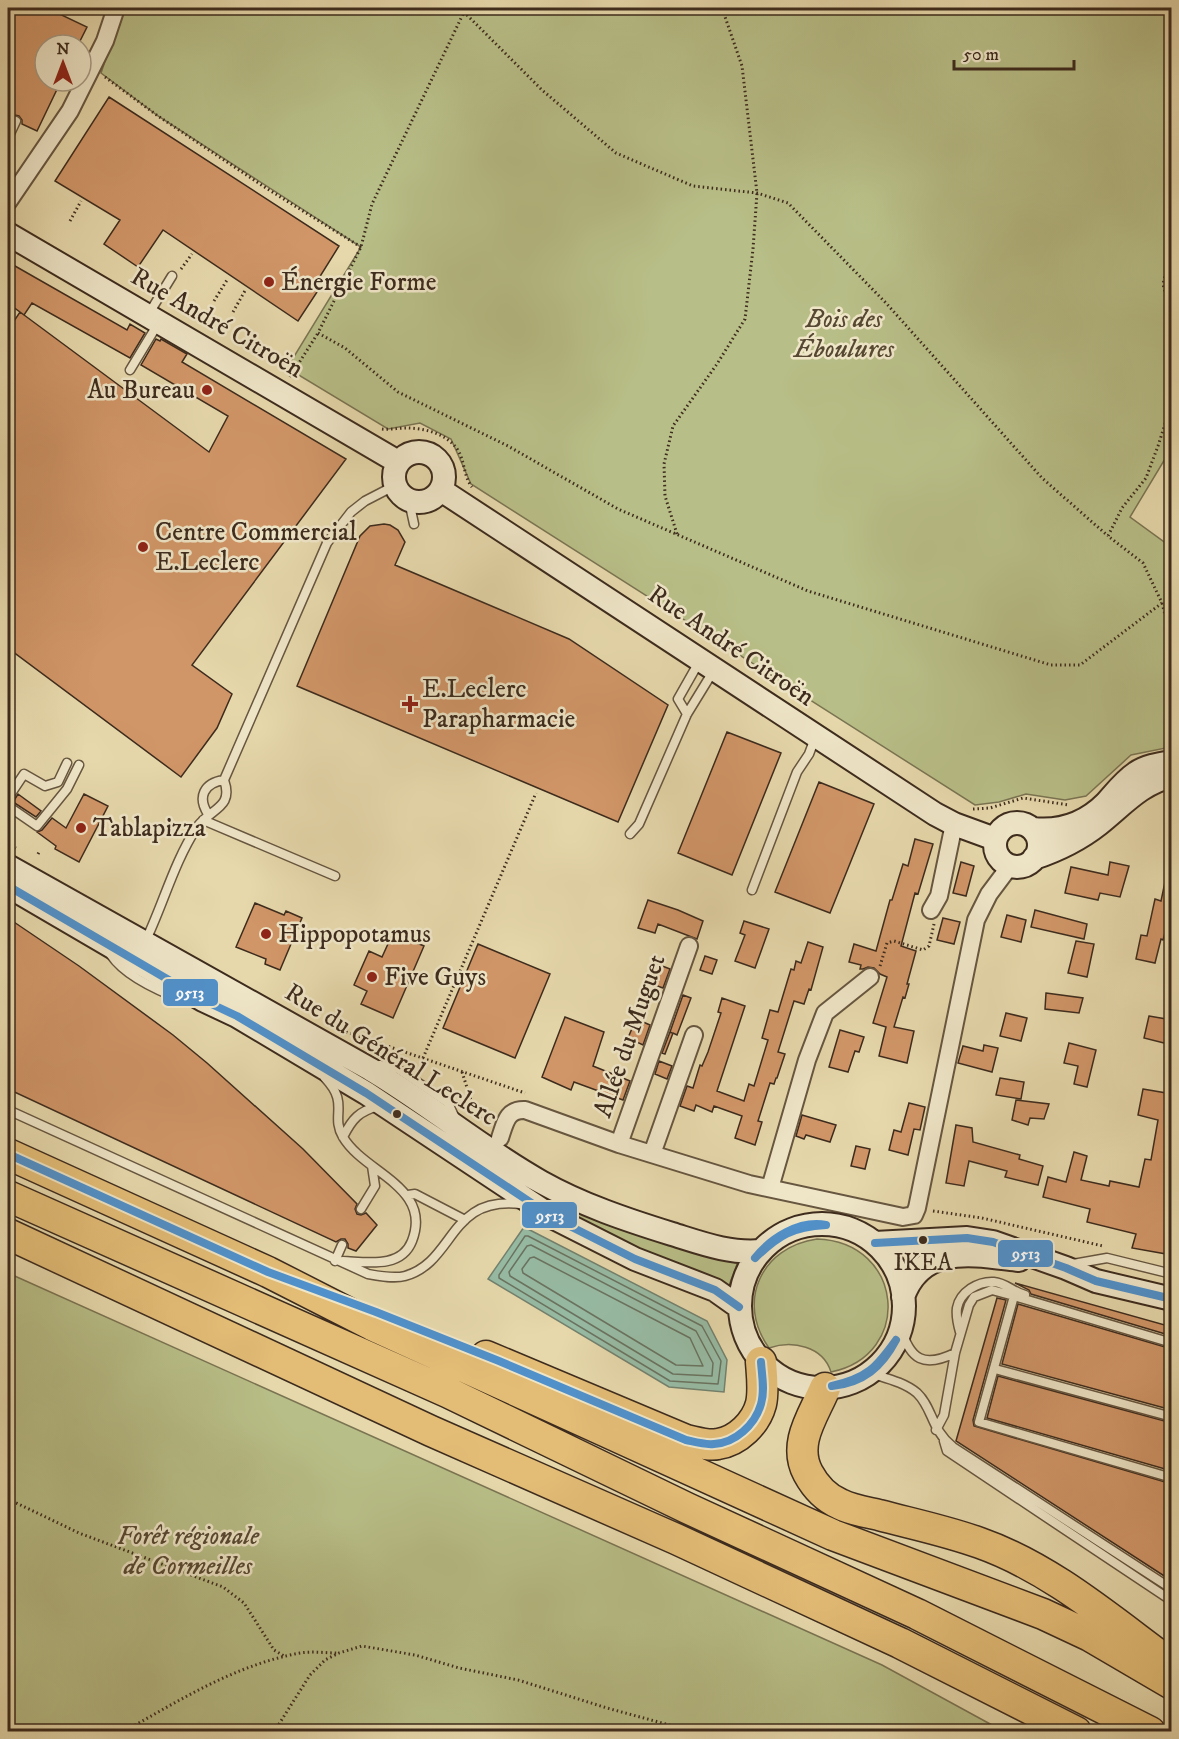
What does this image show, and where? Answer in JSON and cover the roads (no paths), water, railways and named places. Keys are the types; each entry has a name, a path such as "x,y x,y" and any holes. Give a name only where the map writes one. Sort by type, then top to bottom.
{"highway":[{"path":"8,1154 268,1272 372,1325 833,1535 1071,1627 1172,1683"},
{"path":"8,1196 447,1392 687,1508 917,1614 1150,1731"},
{"path":"8,1233 431,1431 676,1539 900,1643 1076,1731"},
{"path":"268,1272 376,1312 686,1440 702,1444 718,1444 735,1438 757,1416 763,1392 761,1362"},
{"path":"825,1388 802,1443 804,1464 808,1474 823,1493 841,1505 936,1529 981,1543 1010,1556 1069,1589 1172,1664"}],"main road":[{"name":"Rue André Citroën","path":"8,234 398,462"},
{"path":"416,452 423,452 435,458 443,469 444,483 441,490 427,501 402,493 393,478 398,462 409,453 416,452"},
{"name":"Rue André Citroën","path":"441,490 934,814 995,839"},
{"path":"1172,762 1136,772 1130,787 1098,825 1072,843 1034,858 1023,866 1010,866 1000,860 997,855 995,839 1001,829 1011,823 1023,823 1033,829 1055,830 1069,827 1130,787 1172,776"},
{"path":"1033,829 1039,846 1034,858"},
{"name":"Rue du Général Leclerc","path":"8,866 370,1069 405,1105 535,1206 635,1260 715,1290 739,1307"},
{"name":"Rue du Général Leclerc","path":"8,886 304,1056 460,1129 526,1173 586,1204 708,1245 745,1252 761,1251"},
{"path":"816,1224 848,1228 875,1243 894,1267 903,1296 901,1328 889,1353 870,1373 841,1386 825,1388 797,1384 784,1379 761,1362 747,1342 739,1307 743,1282 753,1260 761,1251 772,1240 786,1232 816,1224"},
{"path":"875,1243 967,1238 993,1242 1112,1286 1172,1299"},
{"path":"903,1296 916,1272 931,1262 948,1257 960,1255 1056,1265"}],"street":[{"path":"8,202 13,182 70,111 105,41 116,8"},
{"path":"933,916 954,824"},
{"path":"500,1138 508,1114 516,1110 537,1113 619,1144 749,1184 903,1217 914,1215 976,920 989,894 1010,866"},
{"name":"Allée du Muguet","path":"619,1144 688,946"},
{"path":"770,1188 807,1060 825,1013 870,977"},
{"path":"652,1154 694,1035"}],"lane":[{"path":"8,138 16,122"},
{"path":"130,370 172,276"},
{"path":"145,943 187,844 205,817 217,810 226,800 228,791 224,780 327,543 351,512 365,501 402,493 414,524"},
{"path":"687,714 678,699 708,664"},
{"path":"630,834 639,824 708,664"},
{"path":"752,890 797,772 810,754 816,738"},
{"path":"45,786 58,782 67,763"},
{"path":"8,806 37,826 67,789 79,765"},
{"path":"8,798 24,774 60,796"},
{"path":"205,817 202,800 204,793 212,784 224,780"},
{"path":"205,817 335,876"},
{"path":"304,1056 336,1090 339,1100 340,1130 343,1137 372,1166 408,1195 414,1209 416,1222 412,1242 398,1258 386,1262 336,1261"},
{"path":"350,1059 398,1069 448,1103 460,1129"},
{"path":"343,1137 355,1117 361,1112 405,1105"},
{"path":"8,1110 368,1274 404,1277 427,1263 465,1220 477,1210 492,1203 535,1206"},
{"path":"361,1209 375,1186 372,1166"},
{"path":"408,1195 415,1194 465,1220"},
{"path":"336,1261 342,1245"},
{"path":"1056,1265 1107,1258 1172,1274"},
{"path":"961,1335 957,1310 962,1298 966,1292 981,1283 995,1282 1019,1293 1172,1341"},
{"path":"936,1430 944,1415 965,1313 974,1297 992,1290 1172,1341"},
{"path":"1014,1296 979,1422 1172,1478"},
{"path":"901,1328 909,1350 923,1360 944,1358 955,1353"},
{"path":"994,1369 1172,1417"},
{"path":"870,1373 902,1384 916,1393 944,1440 1172,1589"},
{"path":"944,1440 947,1450 1172,1601"}],"water":[{"path":"524,1227 707,1321 727,1360 724,1392 669,1387 488,1279"}],"place":[{"name":"Énergie Forme","path":"269,282"},
{"name":"Au Bureau","path":"207,390"},
{"name":"Centre Commercial E.Leclerc","path":"143,547"},
{"name":"E.Leclerc Parapharmacie","path":"410,704"},
{"name":"Tablapizza","path":"81,828"},
{"name":"Hippopotamus","path":"266,934"},
{"name":"Five Guys","path":"372,977"},
{"name":"IKEA","path":"923,1240"}],"park label":[{"name":"Bois des Éboulures","path":"844,334"},
{"name":"Forêt régionale de Cormeilles","path":"188,1551"}]}
